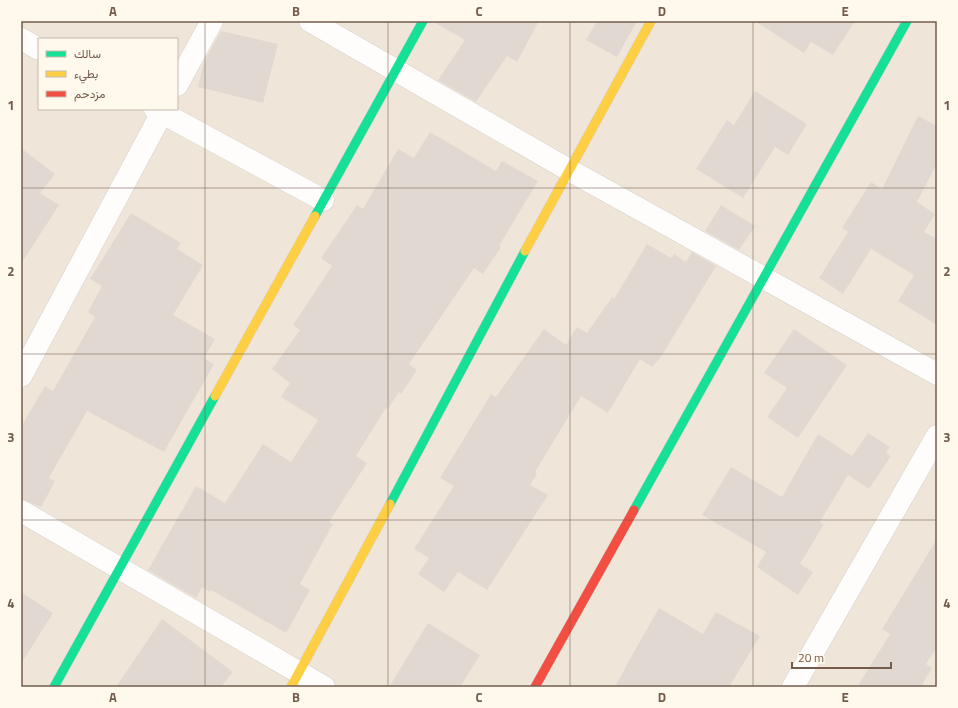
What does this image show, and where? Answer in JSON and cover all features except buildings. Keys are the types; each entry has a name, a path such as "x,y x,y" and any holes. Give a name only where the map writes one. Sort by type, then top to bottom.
{"street":[{"path":"178,83 212,21"},
{"path":"310,21 568,170 937,374"},
{"path":"54,687 423,21"},
{"path":"295,680 568,170 651,21"},
{"path":"535,687 907,21"},
{"path":"21,40 38,48"},
{"path":"21,376 160,110 323,200"},
{"path":"793,687 937,436"},
{"path":"21,511 120,569 295,680 324,687"}],"shaded area":[{"path":"21,21 937,21 937,687 21,687"}],"traffic: fast":[{"path":"315,216 423,21"},
{"path":"634,510 907,21"},
{"path":"390,504 525,251"},
{"path":"54,687 215,396"}],"traffic: slow":[{"path":"525,251 651,21"},
{"path":"215,396 315,216"},
{"path":"291,687 390,504"}],"traffic: jam":[{"path":"535,687 634,510"}]}
